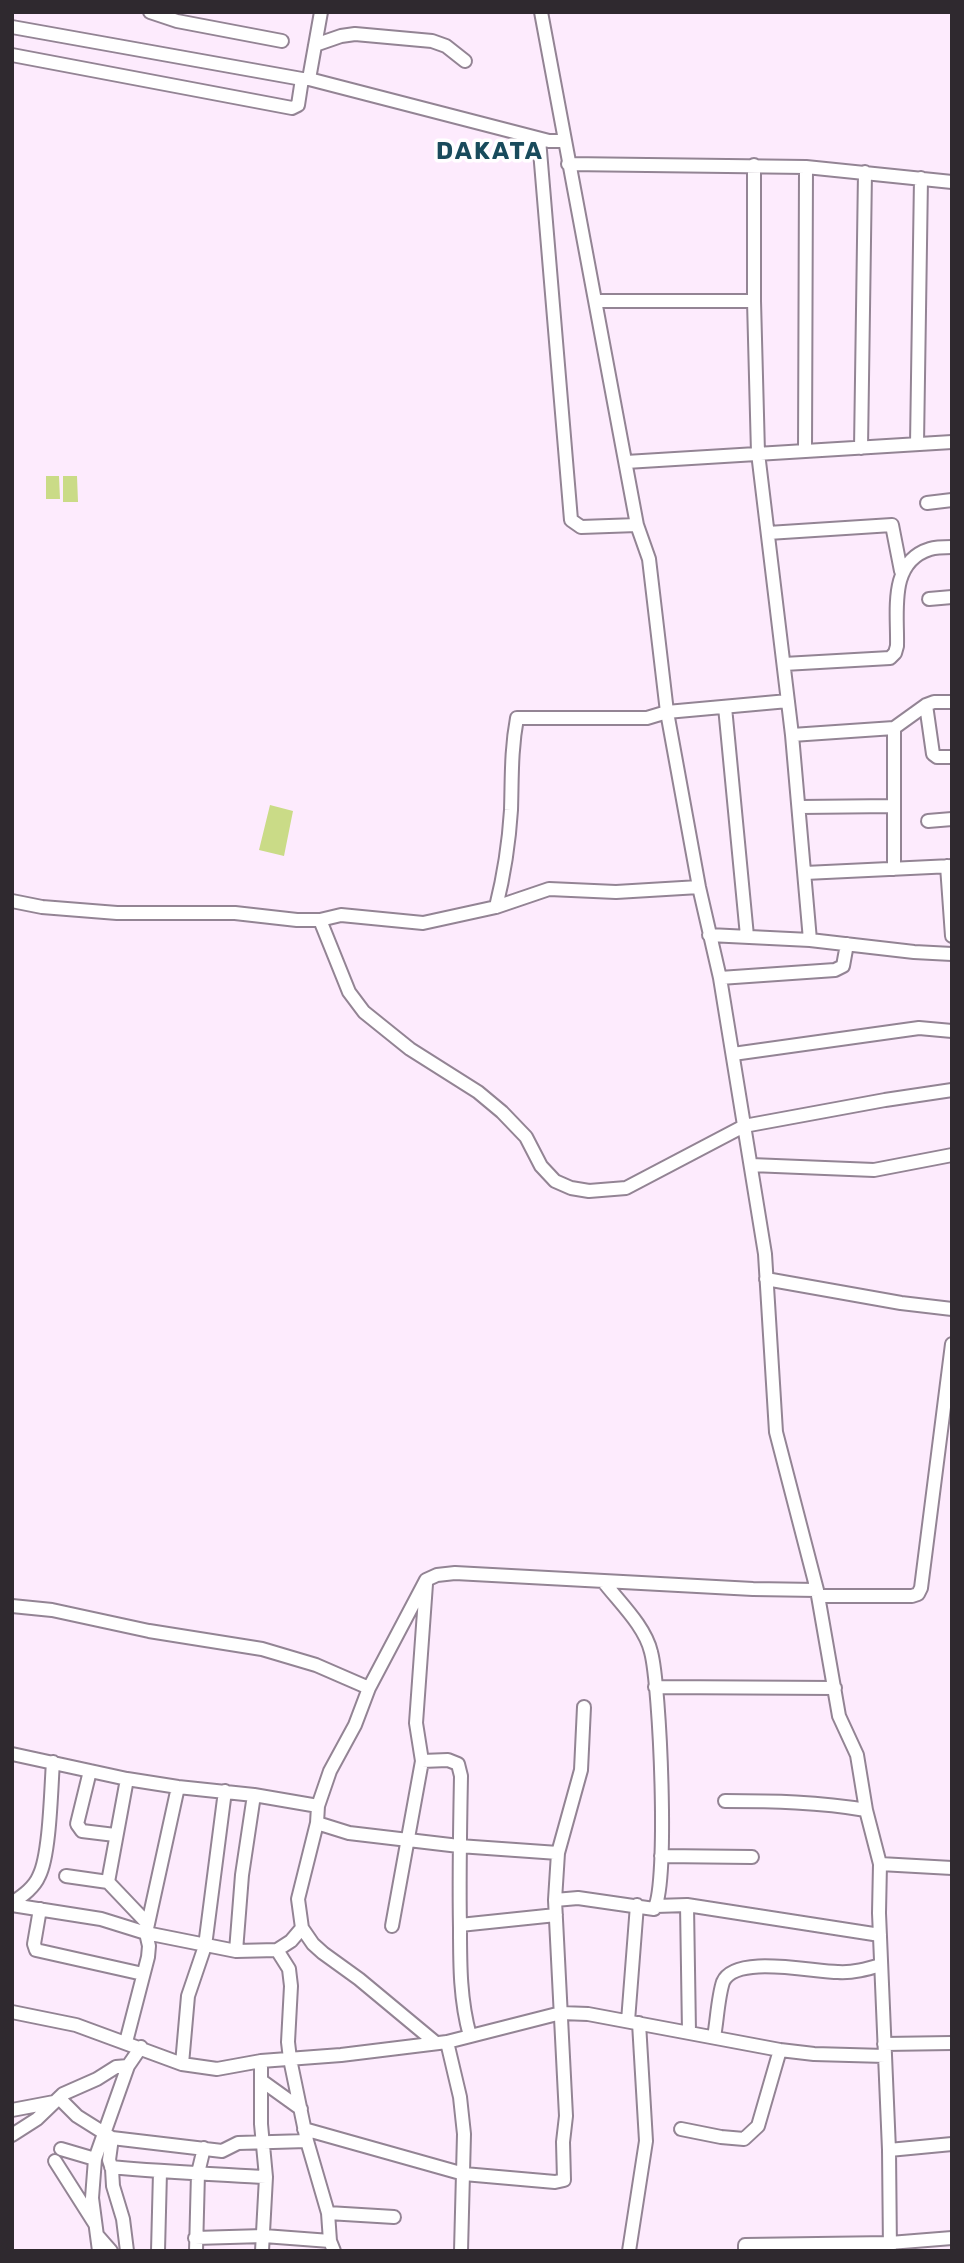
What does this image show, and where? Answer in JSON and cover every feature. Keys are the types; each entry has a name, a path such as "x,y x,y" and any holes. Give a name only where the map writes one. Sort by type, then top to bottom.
{"street":[{"path":"150,12 177,21 282,41"},
{"path":"12,55 296,108 316,45 321,12"},
{"path":"541,12 637,525 649,559 667,712 733,1054 765,1254 776,1432 818,1593 839,1716 857,1755 866,1810 880,1864 890,2247"},
{"path":"12,27 306,79 539,139 564,141"},
{"path":"316,45 355,34 432,41 446,46 465,61"},
{"path":"539,139 571,520 581,527 637,525"},
{"path":"568,164 806,167 952,181"},
{"path":"754,165 758,453 800,807 810,940"},
{"path":"805,451 806,167"},
{"path":"861,448 865,172"},
{"path":"916,444 921,178"},
{"path":"595,301 754,301"},
{"path":"626,462 952,442"},
{"path":"928,503 952,500"},
{"path":"768,533 890,524 894,526 901,570 898,584 897,646 890,658 784,664"},
{"path":"901,570 930,548 952,547"},
{"path":"929,598 952,597"},
{"path":"496,906 504,876 509,831 511,756 517,718 647,718 667,712 788,701"},
{"path":"792,735 894,728 926,705 952,702"},
{"path":"926,705 933,754 937,757 952,757"},
{"path":"724,707 747,936"},
{"path":"894,728 894,869"},
{"path":"800,807 894,806"},
{"path":"928,821 952,819"},
{"path":"804,873 950,866 952,936"},
{"path":"12,901 42,907 117,913 235,913 297,920 341,915 423,923 549,890 616,892 699,887"},
{"path":"320,919 349,992 364,1012 410,1049 478,1092 502,1112 526,1137 541,1166 555,1181 571,1188 589,1191 626,1188 744,1126 952,1090"},
{"path":"709,935 810,940 952,954"},
{"path":"720,978 835,970 843,966 847,944"},
{"path":"733,1054 919,1028 952,1031"},
{"path":"751,1165 874,1170 952,1155"},
{"path":"766,1279 952,1310"},
{"path":"461,2251 464,2134 460,2096 441,2042 323,1953 302,1928 298,1899 317,1823 318,1806 330,1771 355,1725 369,1688 426,1580 437,1575 455,1573 818,1593 918,1594 921,1588 952,1344"},
{"path":"392,1926 422,1761 416,1723 426,1580"},
{"path":"603,1581 644,1635 652,1652 662,1856 656,1906"},
{"path":"12,1605 262,1649 316,1665 369,1688"},
{"path":"655,1687 835,1688"},
{"path":"12,2109 57,2100 108,2137 145,2143 222,2151 238,2143 305,2135 464,2174 555,2182 564,2180 563,2141 566,2116 555,1900 558,1853 581,1770 584,1707"},
{"path":"12,1754 127,1779 318,1806"},
{"path":"422,1761 448,1760 458,1764 461,1776 461,1988 470,2036"},
{"path":"12,1904 27,1892 39,1877 44,1860 53,1762"},
{"path":"90,1771 77,1824 82,1830 115,1835"},
{"path":"108,1882 127,1779"},
{"path":"126,2042 149,1946 147,1928 178,1787"},
{"path":"182,2064 188,1996 205,1946 225,1791"},
{"path":"236,1951 242,1875 254,1795"},
{"path":"725,1801 795,1801 866,1810"},
{"path":"317,1823 349,1833 459,1846 558,1853"},
{"path":"662,1856 752,1857"},
{"path":"880,1864 952,1868"},
{"path":"66,1876 108,1882 147,1928"},
{"path":"555,1900 578,1898 654,1909 656,1906 687,1905 880,1935"},
{"path":"12,1904 147,1928 205,1946 236,1951 277,1950 291,1941 302,1928"},
{"path":"629,2251 646,2141 633,2022 637,1905"},
{"path":"687,1905 689,2032"},
{"path":"40,1909 34,1944 36,1950 143,1975"},
{"path":"460,1925 556,1915"},
{"path":"204,2148 198,2173 195,2244 264,2236 332,2246 328,2213 305,2135 290,2059 289,1969 277,1950"},
{"path":"714,2037 723,1982 736,1970 767,1966 839,1973 858,1972 881,1965"},
{"path":"12,2012 76,2025 182,2064 217,2069 261,2061 341,2055 441,2042 561,2013 588,2014 814,2054 952,2043"},
{"path":"99,2251 92,2198 95,2159 108,2137 128,2066 141,2048"},
{"path":"681,2129 722,2137 744,2138 758,2126 780,2050"},
{"path":"261,2061 261,2124 266,2177 262,2251"},
{"path":"12,2135 37,2119 57,2100 116,2067 128,2066"},
{"path":"262,2081 301,2109"},
{"path":"108,2137 113,2186 120,2202 127,2251"},
{"path":"889,2150 952,2144"},
{"path":"61,2149 95,2159"},
{"path":"55,2161 111,2251"},
{"path":"111,2167 266,2177"},
{"path":"158,2251 160,2172"},
{"path":"328,2213 394,2217"},
{"path":"745,2251 745,2245 890,2247 925,2245 952,2238"}],"green space":[{"path":"46,476 59,476 60,499 46,499"},
{"path":"63,476 77,476 78,502 63,502"},
{"path":"270,805 293,811 284,856 259,850"}],"district":[{"name":"DAKATA","path":"490,152"}]}
